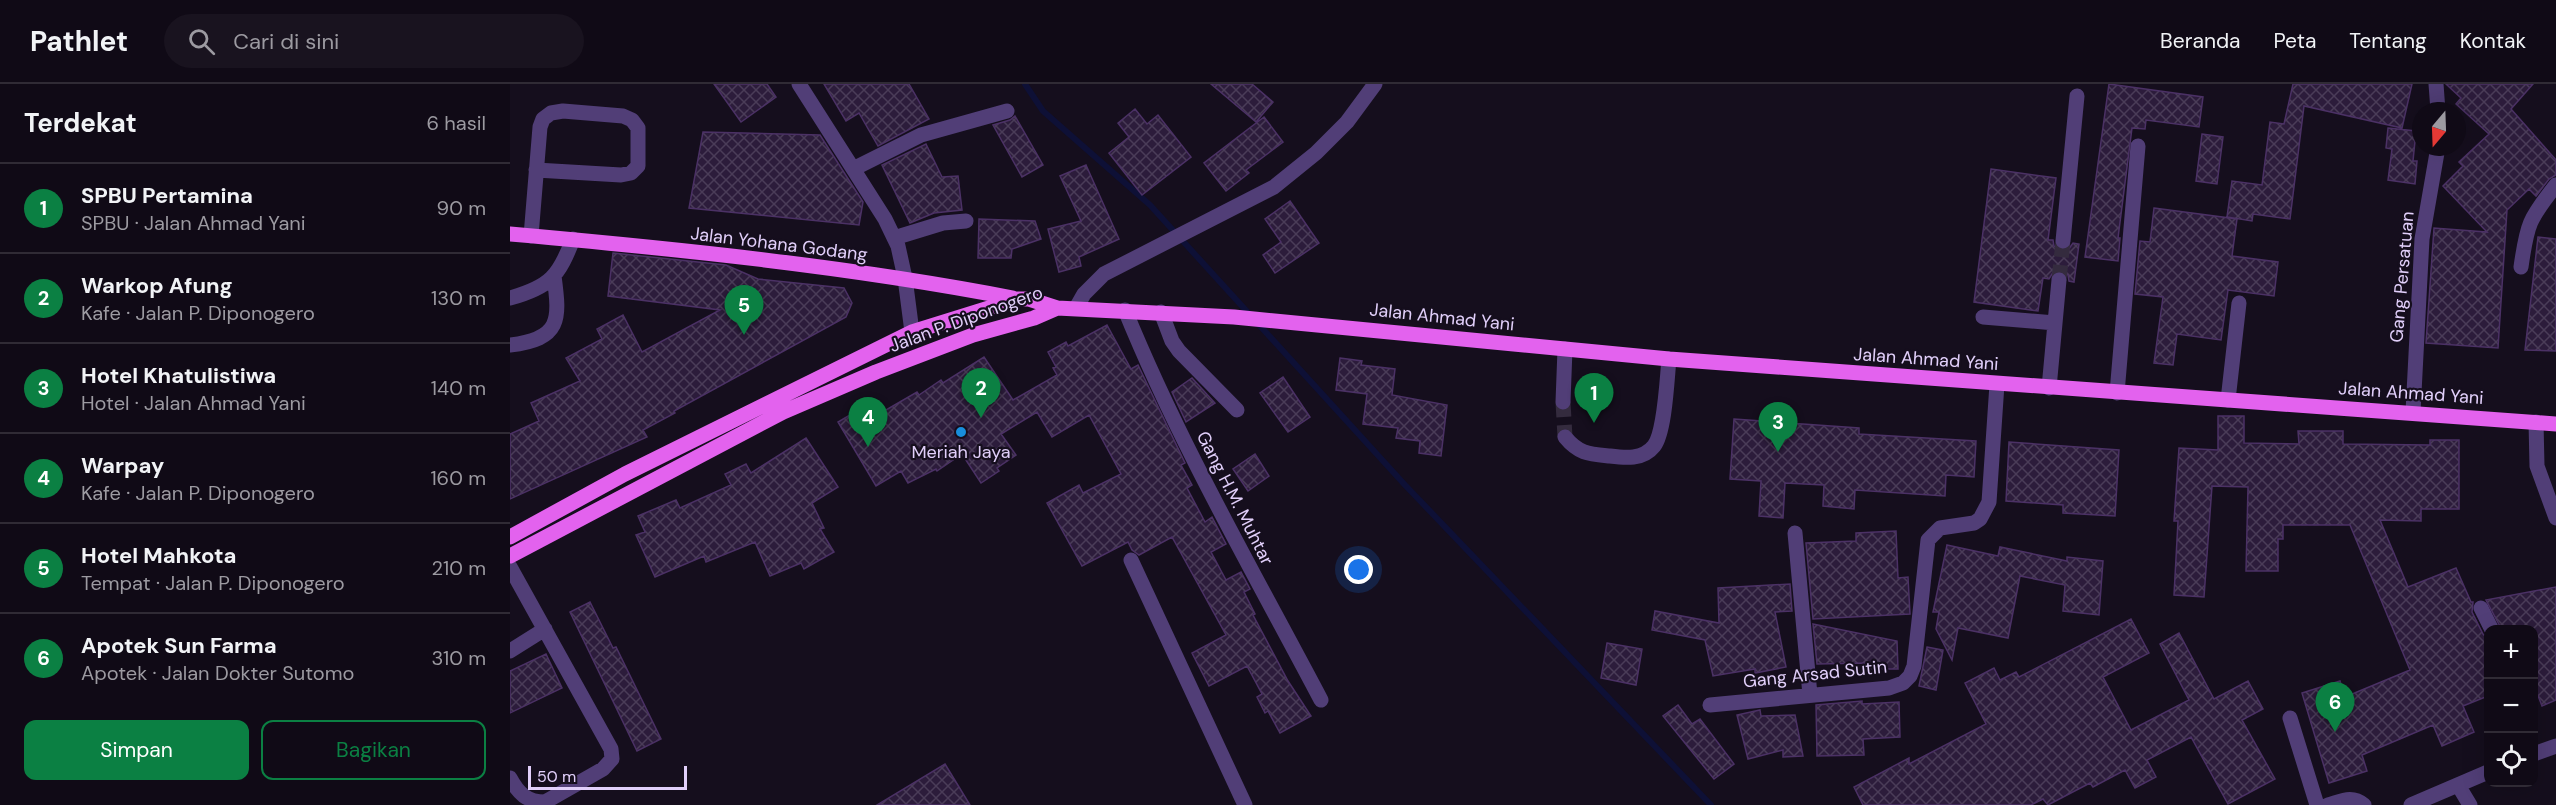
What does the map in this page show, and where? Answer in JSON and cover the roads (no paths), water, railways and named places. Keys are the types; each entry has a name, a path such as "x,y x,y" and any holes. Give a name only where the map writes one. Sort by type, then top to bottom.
{"main road":[{"name":"Jalan Yohana Godang","path":"510,235 573,239 905,278 1018,299"},
{"name":"Jalan P. Diponogero","path":"510,537 626,474 912,332 1018,299 1029,299 1057,308"},
{"path":"1018,299 1034,318"},
{"name":"Jalan Ahmad Yani","path":"1057,308 1234,317 1669,359 2556,424"},
{"name":"Jalan P. Diponogero","path":"510,556 783,412 876,372 973,335 1034,318 1057,308"},
{"path":"776,398 783,412"}],"street":[{"path":"799,84 885,219 894,238 905,278 912,332"},
{"path":"1076,308 1084,294 1104,274 1274,187 1316,153 1347,122 1375,84"},
{"path":"2436,84 2437,102"},
{"path":"2062,242 2077,96"},
{"path":"531,236 536,170 540,127 543,119 551,113 563,111 623,116 632,120 638,128 638,166 631,173 621,175 536,170"},
{"path":"853,169 921,135 1007,111"},
{"path":"2117,393 2139,146"},
{"name":"Gang Persatuan","path":"2413,412 2422,239 2436,156"},
{"path":"2521,267 2528,226 2534,212 2556,185"},
{"path":"894,238 943,223 966,220"},
{"path":"510,298 543,285 554,276 562,268 573,239"},
{"path":"510,345 547,333 553,327 558,307 554,276"},
{"path":"2049,388 2059,280"},
{"path":"2228,400 2239,303"},
{"name":"Gang H.M. Muhtar","path":"1125,310 1154,381 1212,496 1321,700"},
{"path":"1161,312 1172,341 1179,351 1238,410"},
{"path":"1983,318 2055,323"},
{"path":"1563,402 1565,349"},
{"path":"1565,437 1575,449 1590,454 1628,459 1642,455 1653,447 1660,432 1669,359"},
{"name":"Gang Arsad Sutin","path":"1710,705 1889,688 1903,684 1910,676 1918,639 1928,540 1940,528 1974,523 1986,511 1991,480 1997,384"},
{"path":"2536,422 2537,466 2556,518"},
{"path":"1795,533 1810,695"},
{"path":"1131,560 1245,805"},
{"path":"510,567 611,749 612,759 603,769 545,802 534,802 524,797 510,778"},
{"path":"2481,608 2490,625"},
{"path":"510,651 545,630"},
{"path":"2290,718 2317,805"},
{"path":"2538,753 2556,746"},
{"path":"2411,805 2484,774"},
{"path":"2458,785 2470,805"},
{"path":"2328,805 2351,798 2358,799 2364,805"}],"waterway":[{"path":"1025,84 1043,111 1150,205 1405,485 1711,805"}],"tunnel":[{"path":"2059,280 2063,241"},
{"path":"1563,402 1565,437"}],"place":[{"name":"Hotel Mahkota","path":"744,335"},
{"name":"Warkop Afung","path":"981,418"},
{"name":"SPBU Pertamina","path":"1594,423"},
{"name":"Meriah Jaya","path":"961,432"},
{"name":"Warpay","path":"868,447"},
{"name":"Hotel Khatulistiwa","path":"1778,452"},
{"name":"Apotek Sun Farma","path":"2335,732"}]}
